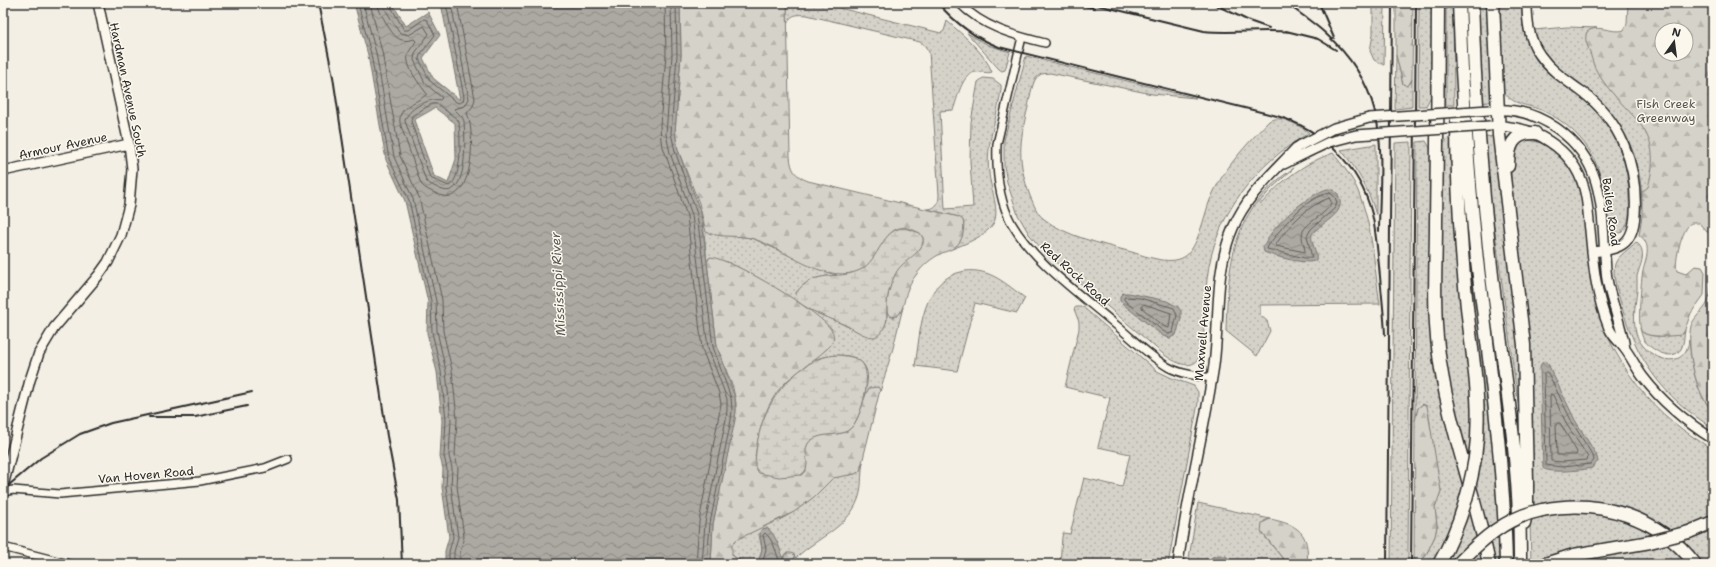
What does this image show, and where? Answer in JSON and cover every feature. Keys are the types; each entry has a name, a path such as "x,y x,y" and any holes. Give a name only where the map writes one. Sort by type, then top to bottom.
{"highway":[{"path":"1438,3 1435,303 1440,364 1449,414 1479,519 1489,564"},
{"path":"1459,3 1467,159 1477,262 1499,435 1506,564"},
{"path":"1472,3 1480,168 1510,413 1521,540 1520,564"},
{"path":"1493,3 1494,126 1508,217 1522,331 1526,384 1527,509 1521,540"},
{"path":"1440,564 1451,542 1464,509 1475,458 1478,430 1478,398 1466,298 1457,180 1457,96 1460,19"},
{"path":"1508,217 1508,157 1510,147 1515,139 1520,136 1535,133"},
{"path":"1458,564 1479,542 1499,527 1521,516 1563,506 1600,508 1625,514 1646,523 1665,535 1680,548 1694,564"},
{"path":"1545,564 1574,555 1650,542 1689,532 1713,522"}],"main road":[{"name":"Hardman Avenue South","path":"3,486 30,380 39,353 63,316 98,276 108,262 121,235 128,212 132,169 98,3"},
{"path":"1527,3 1530,34 1540,55 1556,74 1581,91 1602,110 1620,135 1630,159 1635,193 1633,230 1624,244 1614,250 1592,252"},
{"name":"Maxwell Avenue","path":"1303,149 1334,128 1360,120 1494,109"},
{"name":"Bailey Road","path":"1494,109 1518,111 1544,120 1563,133 1582,154 1592,171 1598,189 1604,251 1610,291 1623,332 1625,349"},
{"name":"Maxwell Avenue","path":"1178,564 1212,378 1220,272 1226,245 1244,206 1262,182 1279,167 1296,148 1303,149 1356,135 1437,134 1494,126"},
{"name":"Bailey Road","path":"1494,126 1519,128 1535,133 1552,143 1572,163 1580,177 1587,201 1595,283 1603,312 1612,336 1625,349 1644,378 1666,403 1689,423 1713,439"},
{"name":"Armour Avenue","path":"3,171 128,144"}],"street":[{"path":"959,3 975,17 990,26 1045,43"},
{"name":"Red Rock Road","path":"1022,37 997,144 997,162 1000,183 1007,213 1012,223 1026,243 1042,261 1155,358 1168,367 1178,371 1212,378"},
{"name":"Van Hoven Road","path":"3,492 13,490 60,494 200,481 265,468 288,459"},
{"path":"3,547 69,564"}],"green space":[{"path":"680,3 787,3 790,156 791,165 797,175 808,181 959,217 963,220 963,234 958,244 931,260 919,271 907,291 902,310 899,314 893,316 888,314 887,309 888,296 894,276 900,266 923,244 923,238 920,233 911,229 901,228 894,230 865,267 856,272 842,274 829,273 816,269 754,239 718,235 706,232 699,203 678,150 675,132 681,55"},
{"path":"787,3 819,3 941,33 944,31 947,21 979,51 992,72 976,72 967,77 963,82 953,110 940,111 945,209 973,207 970,161 971,122 978,82 983,78 993,79 1001,85 1001,89 990,141 988,162 996,206 995,219 990,228 975,239 952,249 960,241 964,222 959,217 927,209 935,207 939,195 929,52 925,46 920,42 807,15 792,16 787,24"},
{"path":"1373,3 1385,3 1384,65 1374,60 1370,51 1373,34"},
{"path":"1396,3 1413,3 1412,79 1408,86 1403,84 1396,55"},
{"path":"1419,3 1432,3 1431,96 1426,106 1418,106"},
{"path":"1446,3 1453,3 1454,105 1446,105"},
{"path":"1478,3 1489,3 1494,98 1489,102 1482,103"},
{"path":"1496,3 1522,3 1522,19 1525,34 1529,48 1537,61 1551,76 1579,96 1590,106 1609,129 1622,155 1628,184 1628,222 1621,233 1613,232 1610,228 1605,212 1600,174 1592,154 1584,142 1561,121 1541,110 1514,101 1509,98 1501,87"},
{"name":"Fish Creek Greenway","path":"1628,3 1713,3 1713,232 1707,232 1699,223 1691,223 1682,238 1676,266 1677,271 1686,274 1695,266 1702,267 1705,272 1704,295 1691,313 1684,332 1681,335 1650,335 1642,332 1641,329 1641,289 1647,249 1644,239 1639,235 1642,216 1642,192 1648,187 1652,167 1652,150 1648,137 1641,125 1611,92 1599,75 1586,42 1587,32 1591,29 1600,28 1615,31 1624,30 1627,24"},
{"path":"1713,3 1694,58 1694,40"},
{"path":"1567,27 1597,28 1594,28 1654,54 1654,62 1672,62 1681,66 1683,62 1693,62 1642,209 1642,192 1639,175 1630,144 1623,129 1603,103 1590,91 1556,66 1544,51 1534,30"},
{"path":"967,33 988,45 1010,52 1005,70 1002,71 999,69"},
{"path":"1396,55 1403,84 1411,83 1412,79 1412,107 1395,109"},
{"path":"1026,56 1196,98 1152,94 1050,73 1041,74 1034,81 1021,141 1021,162 1030,196 1039,214 1053,225 1073,235 1148,257 1171,260 1184,257 1189,253 1197,239 1210,200 1221,178 1244,148 1269,121 1279,119 1290,121 1309,133 1271,160 1240,194 1228,213 1218,234 1211,256 1206,288 1202,352 1199,359 1195,363 1190,365 1179,363 1162,353 1046,254 1029,234 1018,215 1007,182 1004,166 1004,140"},
{"path":"1484,136 1495,137 1517,323 1521,424 1489,188"},
{"path":"1449,138 1454,138 1475,402 1468,471 1441,357 1441,145"},
{"path":"1526,140 1547,145 1562,156 1573,172 1584,212 1591,281 1595,299 1606,333 1616,353 1637,385 1663,414 1683,430 1713,450 1713,517 1668,532 1641,516 1530,509 1511,181 1511,155 1517,143"},
{"path":"1426,141 1431,150 1430,297 1433,354 1437,383 1466,483 1454,522 1434,564 1414,564 1414,556 1418,562 1425,557 1435,536 1437,526 1435,508 1441,491 1433,454 1429,416 1423,404 1418,408 1415,421 1417,142"},
{"path":"1411,142 1408,564 1391,564 1395,143"},
{"path":"1376,144 1376,215 1370,197 1362,181 1353,165 1341,150"},
{"path":"1333,153 1353,180 1363,204 1370,232 1380,304 1260,305 1260,315 1267,321 1270,331 1257,356 1226,331 1229,282 1232,260 1238,239 1246,219 1258,201 1273,184 1294,168 1271,189 1259,203 1262,203 1277,187 1294,173 1312,162"},
{"path":"1462,183 1488,395 1496,480 1498,523 1485,532 1474,491 1471,308"},
{"path":"703,222 705,228 711,231 723,235 754,239 825,272 837,275 820,277 804,284 796,293 800,304 753,275 728,262 709,258 707,262"},
{"path":"905,228 920,233 923,238 923,243 917,252 899,268 894,277 888,297 886,323 878,336 870,337 862,334 813,311 797,301 796,293 810,280 826,276 843,275 860,270 867,265 891,233 897,229"},
{"path":"1636,242 1642,250 1642,261 1637,276 1634,317 1636,333 1640,342 1647,350 1664,359 1672,360 1680,357 1686,351 1689,340 1691,358 1698,388 1702,397 1713,410 1713,428 1679,403 1665,389 1642,358 1626,321 1615,282 1614,268 1621,255"},
{"path":"710,257 737,266 795,300 825,323 832,331 833,335 831,345 788,380 774,397 761,426 755,457 801,475 807,464 806,447 808,443 812,439 822,435 839,434 849,430 856,422 869,388 878,387 880,390 860,471 855,474 833,478 814,497 794,512 736,540 732,545 732,555 739,561 752,564 711,564 713,524 736,411 736,403 733,388 717,346 707,262"},
{"path":"965,271 982,272 997,278 1025,298 1017,313 975,303 957,371 915,366 925,308 931,295 939,284 950,276"},
{"path":"1713,273 1713,410 1707,404 1697,383 1691,358 1690,335 1692,323 1707,304 1710,294 1710,276"},
{"path":"800,304 859,332 882,331 887,320 887,313 891,317 896,316 900,313 903,307 880,392 878,387 868,390 863,400 868,379 864,365 858,360 843,355 834,355 811,361 828,348 832,329"},
{"path":"1076,307 1083,307 1157,371 1194,386 1198,392 1198,403 1168,564 1060,564 1063,533 1070,534 1084,478 1122,487 1130,454 1098,447 1110,398 1065,387 1079,329 1079,322 1074,309"},
{"path":"1640,328 1643,332 1653,336 1683,334 1685,330 1682,347 1677,353 1672,355 1661,353 1647,344"},
{"path":"838,355 856,359 861,362 865,368 865,395 855,423 851,428 842,433 820,436 810,441 806,449 807,463 805,471 801,475 779,477 759,473 755,467 761,426 779,391 804,367 822,358"},
{"path":"1423,404 1427,406 1441,491 1435,508 1437,526 1435,536 1425,557 1418,562 1415,560 1414,556 1415,421 1418,408"},
{"path":"863,462 860,493 856,505 850,514 842,523 796,558 793,554 787,553 784,557 784,564 774,537 768,529 764,528 759,535 762,549 758,564 742,561 733,555 731,547 734,541 791,514 812,498 832,478 852,475 858,472"},
{"path":"1471,501 1480,536 1452,564 1445,564"},
{"path":"1198,503 1270,519 1264,521 1262,533 1287,564 1188,564"},
{"path":"1560,512 1608,513 1657,534 1552,556 1531,564 1530,520"},
{"path":"1270,519 1288,524 1300,532 1307,545 1307,564 1287,564 1261,531 1262,523"},
{"path":"1713,528 1713,564 1700,564 1678,540"},
{"path":"1499,535 1499,564 1491,564 1487,543"},
{"path":"1669,542 1690,564 1561,564"},
{"path":"1483,547 1486,564 1465,564"},
{"path":"787,553 792,553 795,556 792,564 784,564 784,557"}],"water":[{"name":"Mississippi River","path":"354,3 392,3 406,26 428,12 440,35 423,58 433,78 460,100 441,3 680,3 681,55 675,132 678,150 701,213 717,346 735,397 736,411 713,524 711,564 445,564 445,551 449,537 442,487 443,469 440,457 442,421 437,372 427,333 428,302 405,201 386,160 368,55","holes":["435,108 455,123 456,159 448,183 434,176 414,120"]},
{"path":"1327,189 1336,192 1340,203 1339,209 1332,218 1312,234 1316,260 1312,262 1298,261 1264,252 1263,248 1273,231 1290,213 1309,198"},
{"path":"1123,293 1167,301 1178,307 1181,311 1181,319 1176,335 1170,338 1163,336 1124,305 1120,301 1120,296"},
{"path":"1544,361 1548,364 1575,420 1596,454 1598,461 1592,468 1552,471 1543,468 1540,368"},
{"path":"767,528 776,539 784,564 758,564 762,549 760,532 762,529"},
{"path":"1220,555 1226,556 1234,564 1209,564 1212,557"}],"railway":[{"path":"318,3 333,77 387,436 399,500 402,564"},
{"path":"938,3 951,17 966,29 999,47 1277,116 1294,122 1325,141 1338,153 1359,181 1372,214 1377,246 1385,335"},
{"path":"1068,3 1095,8"},
{"path":"1089,3 1204,31 1290,32"},
{"path":"1212,3 1249,21 1269,28"},
{"path":"1286,3 1311,21 1347,55 1362,78 1372,101 1378,124 1380,149 1379,231"},
{"path":"1319,3 1334,38"},
{"path":"1387,564 1392,3"},
{"path":"1411,564 1416,3"},
{"path":"1286,31 1318,39 1336,50"},
{"path":"3,338 5,376 3,412"},
{"path":"3,490 41,458 80,434 111,423 252,392"},
{"path":"149,417 195,417 247,406"}]}
